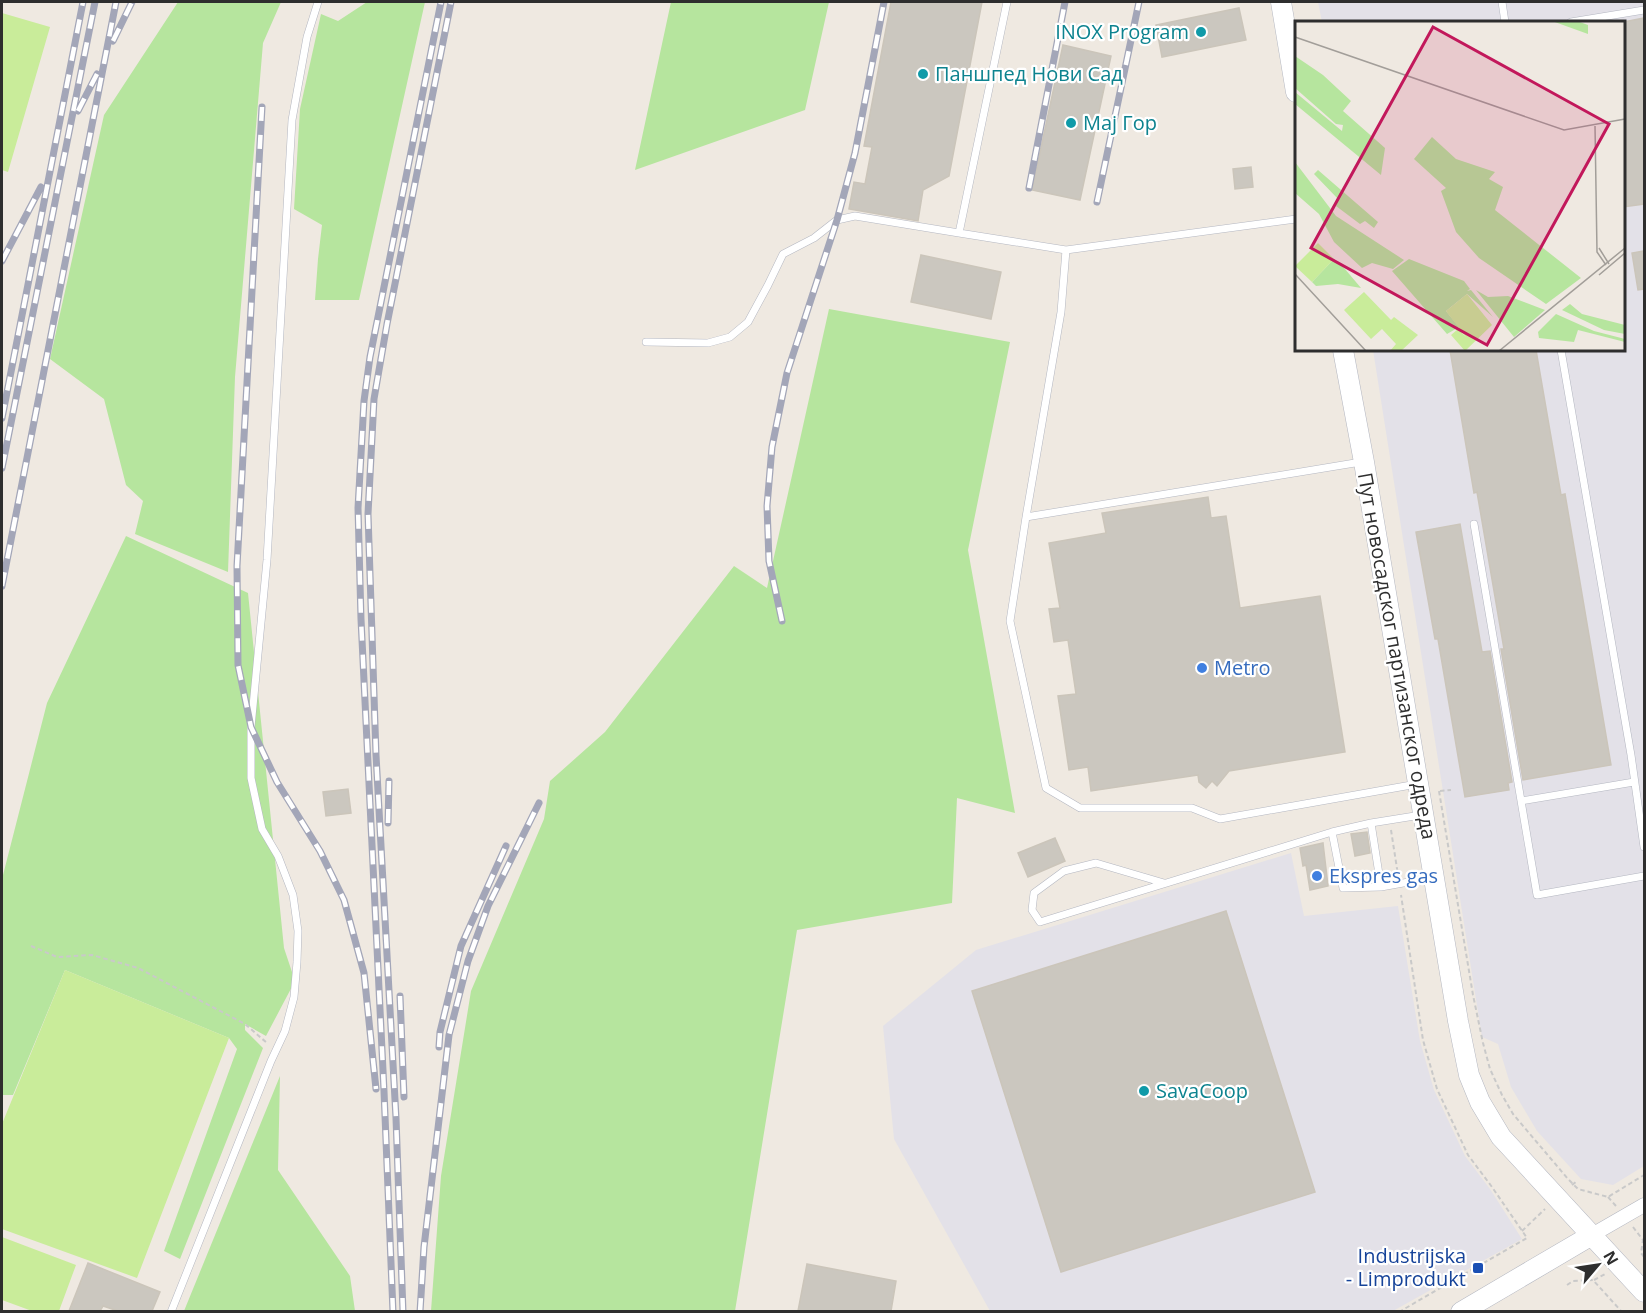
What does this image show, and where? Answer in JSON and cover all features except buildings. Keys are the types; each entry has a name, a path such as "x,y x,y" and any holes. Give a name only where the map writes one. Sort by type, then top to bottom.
{"street":[{"path":"1281,2 1295,80"},
{"name":"Пут новосадског партизанског одреда","path":"1343,351 1460,1032 1470,1076 1480,1102 1501,1137 1644,1292"},
{"path":"1461,1311 1644,1205"}],"lane":[{"path":"171,1311 285,1031 294,997 298,931 293,895 278,856 262,829 251,778 251,727 267,560 292,120 307,38 318,2"},
{"path":"959,233 1007,2"},
{"path":"1502,2 1505,21"},
{"path":"1577,21 1644,10"},
{"path":"646,342 708,343 730,337 748,322 783,254 814,238 837,220 855,216 1066,250 1295,219"},
{"path":"1066,250 1061,312 1010,621 1046,788 1080,808 1192,808 1220,819 1418,783"},
{"path":"1561,351 1631,755 1644,847"},
{"path":"1026,518 1364,462"},
{"path":"1474,524 1537,895 1644,876"},
{"path":"1521,801 1634,782"},
{"path":"1164,883 1096,863 1064,871 1034,893 1032,910 1040,922 1332,832 1423,814"},
{"path":"1371,824 1381,887"},
{"path":"1332,832 1343,888 1381,887 1434,877"}],"path":[{"path":"1439,791 1473,995 1490,1069 1502,1095 1513,1114 1578,1189 1608,1197 1644,1176"},
{"path":"1389,820 1423,1040 1437,1089 1468,1155 1527,1238 1399,1311"},
{"path":"30,946 57,957 92,955 138,968 245,1024 276,1050"},
{"path":"1566,1191 1577,1181"},
{"path":"1522,1232 1545,1209"},
{"path":"1643,1240 1641,1253 1644,1257"},
{"path":"1567,1285 1573,1281 1593,1280 1622,1311"}],"shaded area":[{"path":"1318,2 1644,2 1644,1166 1613,1185 1581,1179 1537,1131 1511,1087 1498,1044 1482,1037 1373,351 1625,351 1625,21 1322,21"},
{"path":"1291,853 1304,916 1398,906 1420,1041 1434,1090 1465,1156 1490,1189 1522,1239 1393,1311 990,1311 894,1139 883,1026 976,950"}],"green space":[{"path":"178,2 281,2 263,43 235,377 228,572 135,534 143,501 126,485 104,399 50,359 104,115"},
{"path":"367,2 425,2 359,300 315,300 322,225 294,209 300,109 321,14 338,21"},
{"path":"671,2 829,2 805,110 635,170"},
{"path":"2,13 50,27 8,172 2,170"},
{"path":"829,309 1010,342 968,550 1015,813 957,798 952,903 797,930 735,1311 431,1311 441,1176 471,991 544,819 550,781 605,732 734,566 767,588"},
{"path":"126,536 248,593 284,948 295,981 266,1036 245,1024 245,1030 263,1048 180,1259 164,1251 237,1049 229,1038 65,970 13,1095 2,1095 2,879 47,703"},
{"path":"65,970 229,1038 137,1278 2,1229 2,1124"},
{"path":"280,1076 278,1170 350,1276 355,1311 184,1311"},
{"path":"2,1237 76,1265 59,1311 32,1311 2,1300"}],"railway":[{"path":"2,418 83,2"},
{"path":"2,468 95,2"},
{"path":"2,586 116,2"},
{"path":"113,41 132,2"},
{"path":"393,1312 361,619 358,508 364,401 370,357 441,2"},
{"path":"403,1312 396,1118 376,755 368,514 374,399 451,2"},
{"path":"782,621 769,561 767,506 772,447 787,373 837,220 855,153 884,2"},
{"path":"1029,188 1065,2"},
{"path":"1097,202 1139,2"},
{"path":"78,111 97,74"},
{"path":"262,107 237,566 238,665 251,727 277,782 320,851 344,900 364,973 376,1089"},
{"path":"2,261 41,187"},
{"path":"388,823 389,781"},
{"path":"420,1312 424,1247 449,1035 468,961 488,906 539,803"},
{"path":"439,1047 440,1032 461,946 506,846"},
{"path":"400,996 404,1097"}],"place":[{"name":"INOX Program","path":"1201,32"},
{"name":"Паншпед Нови Сад","path":"923,74"},
{"name":"Мај Гор","path":"1071,123"},
{"name":"Metro","path":"1202,668"},
{"name":"Ekspres gas","path":"1317,876"},
{"name":"SavaCoop","path":"1144,1091"},
{"name":"Industrijska - Limprodukt","path":"1478,1268"}]}
